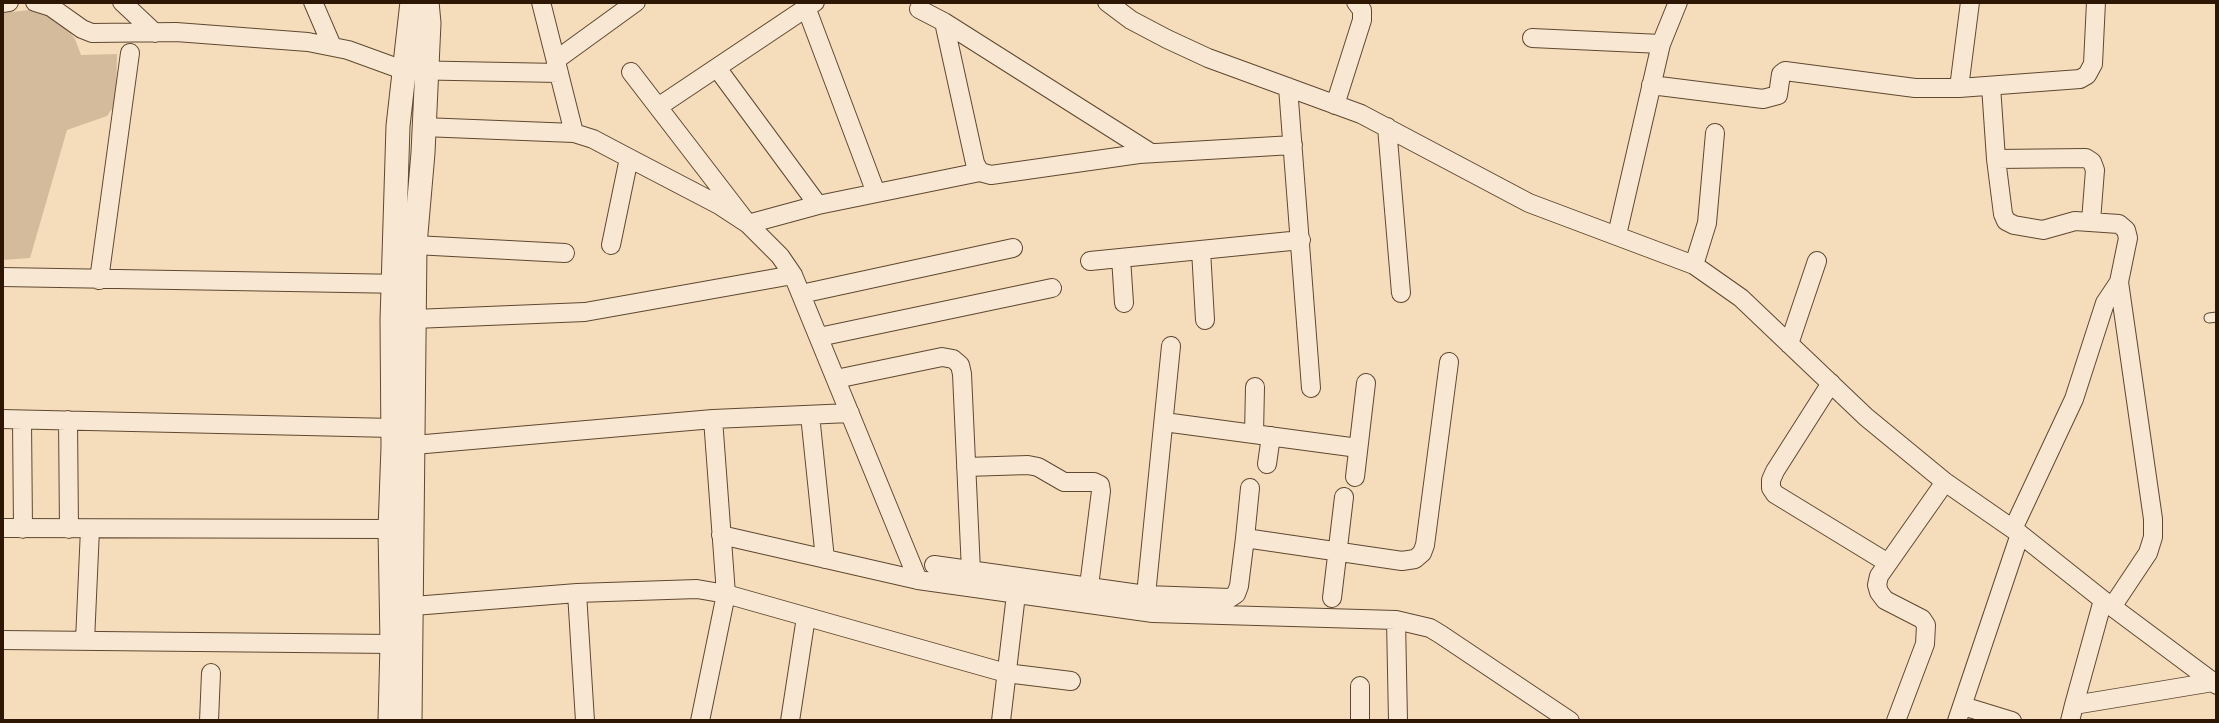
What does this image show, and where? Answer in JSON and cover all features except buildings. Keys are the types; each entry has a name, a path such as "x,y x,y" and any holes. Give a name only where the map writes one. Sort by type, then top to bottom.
{"street":[{"path":"2,3 9,2"},
{"path":"35,2 51,7 92,33 155,33 282,40 332,46 415,70 557,66 636,2"},
{"path":"122,2 155,33"},
{"path":"313,2 332,46"},
{"path":"390,721 392,644 402,607 414,445 414,319 404,284 415,245 423,153 412,2"},
{"path":"410,721 402,607 390,529 393,428 404,284 398,127 429,23 427,2"},
{"path":"541,2 574,133"},
{"path":"1107,2 1131,20 1208,58 1361,114 1529,203 1694,265 1741,299 1866,417 1945,482 2016,532 2215,683"},
{"path":"1335,105 1362,20 1362,10 1356,2"},
{"path":"1617,235 1661,44 1678,2"},
{"path":"1959,88 1970,2"},
{"path":"1651,85 1763,99 1778,95 1781,74 1791,70 1915,88 1959,88 2080,79 2087,75 2093,64 2096,2"},
{"path":"658,107 811,5 876,193"},
{"path":"919,9 944,22 1151,153"},
{"path":"944,22 975,163 980,172"},
{"path":"1532,38 1661,44"},
{"path":"99,280 130,53"},
{"path":"717,68 818,205"},
{"path":"631,72 748,224 780,256 793,275 918,580"},
{"path":"1992,86 1996,159 2006,221 2036,230 2065,222 2119,224 2126,230 2128,238 2119,282 2153,519 2153,537 2148,553 2107,603 2072,713 2215,683"},
{"path":"1288,87 1311,388"},
{"path":"423,127 574,133 593,139 719,205 748,224 818,205 980,172 991,175 1151,153 1293,145"},
{"path":"1387,127 1401,293"},
{"path":"1694,265 1707,223 1715,132"},
{"path":"611,245 629,158"},
{"path":"1996,159 2086,158 2092,162 2095,170 2091,222"},
{"path":"1090,261 1301,240"},
{"path":"415,245 565,253"},
{"path":"801,295 1013,248"},
{"path":"1201,250 1205,320"},
{"path":"1121,258 1125,303"},
{"path":"1789,344 1817,261"},
{"path":"414,319 595,311 793,275"},
{"path":"2,277 404,284"},
{"path":"2012,721 1960,713 2016,532 2074,399 2105,303 2119,282"},
{"path":"818,337 1052,288"},
{"path":"1146,595 1171,346"},
{"path":"836,379 942,358 953,359 960,365 971,571"},
{"path":"1245,538 1402,561 1415,559 1422,553 1449,362"},
{"path":"1355,477 1366,383"},
{"path":"1831,383 1775,471 1771,488 1775,494 1888,563"},
{"path":"1255,387 1267,464"},
{"path":"414,445 713,419 850,413"},
{"path":"810,415 825,559"},
{"path":"2,419 393,428"},
{"path":"700,721 726,594 713,419"},
{"path":"22,420 23,528"},
{"path":"68,420 69,529"},
{"path":"1164,422 1359,448"},
{"path":"966,467 1028,465 1038,467 1064,482 1094,482 1100,485 1089,586"},
{"path":"1896,721 1924,644 1926,625 1922,620 1885,600 1877,584 1879,576 1945,482"},
{"path":"721,535 918,580 1017,586 1089,586 1146,595 1230,598 1236,594 1239,586 1250,488"},
{"path":"1332,598 1344,497"},
{"path":"2,528 390,529"},
{"path":"85,641 90,529"},
{"path":"934,565 971,571 1017,586 1153,613 1396,620 1430,628 1567,720"},
{"path":"1001,721 1017,586"},
{"path":"402,607 577,593 697,589 726,594 1006,673 1071,681"},
{"path":"577,593 584,721"},
{"path":"790,721 806,617"},
{"path":"1396,620 1398,721"},
{"path":"2,640 392,644"},
{"path":"209,721 211,673"},
{"path":"1360,686 1360,721"}],"shaded area":[{"path":"39,9 54,11 75,39 81,55 117,54 116,103 107,116 67,130 30,258 2,260 2,13"}]}
